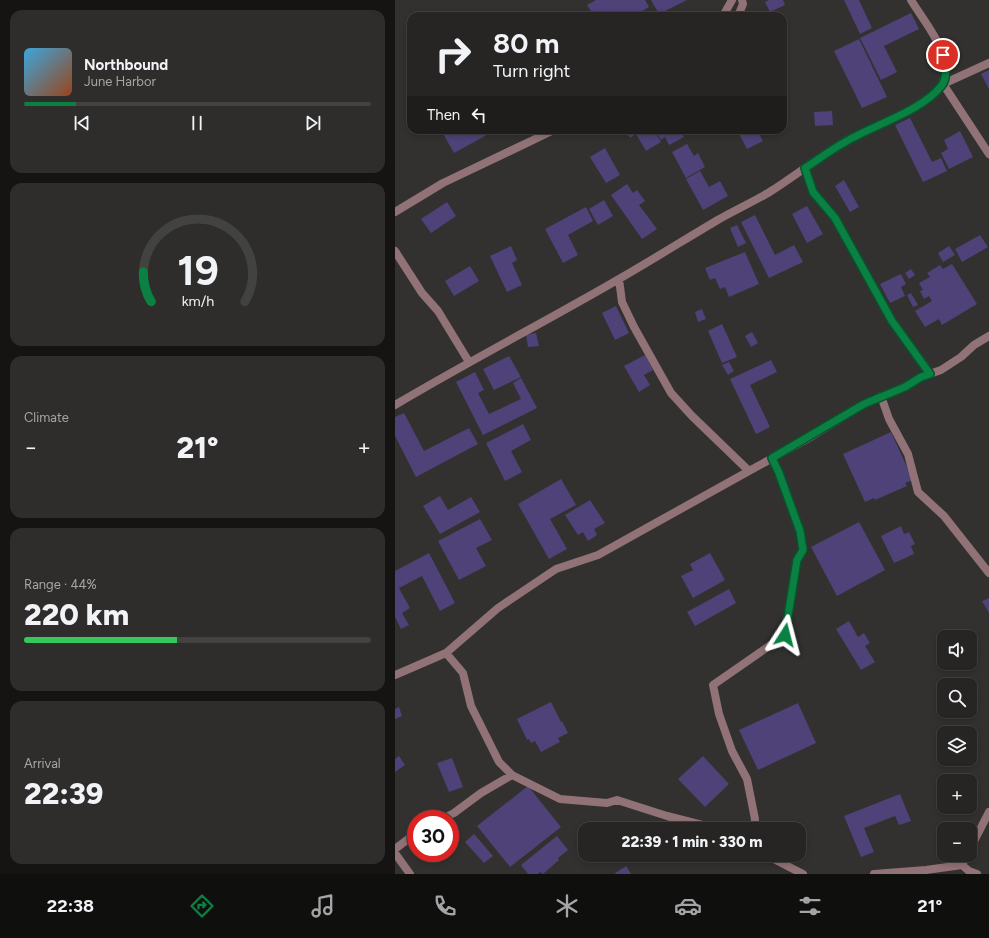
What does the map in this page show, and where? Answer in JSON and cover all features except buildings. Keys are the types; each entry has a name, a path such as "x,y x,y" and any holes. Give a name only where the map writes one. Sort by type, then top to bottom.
{"street":[{"path":"725,12 732,0"},
{"path":"740,12 743,4 742,0"},
{"path":"911,0 938,42 943,55 946,70 943,84 989,154"},
{"path":"395,404 619,279 767,193 847,141 931,98 943,84 989,63"},
{"path":"395,212 443,183 546,134"},
{"path":"805,168 813,192 835,218 892,321 930,374"},
{"path":"395,251 422,292 438,311 469,362"},
{"path":"619,279 622,302 634,327 671,393 692,416 749,471"},
{"path":"395,675 446,653 498,608 555,569 597,556 772,458 864,404 905,387 921,377 941,370 989,336"},
{"path":"881,396 889,419 908,454 918,492 944,516 989,573"},
{"path":"755,822 747,779 732,751 719,714 713,685 785,635 797,560 803,550 800,531 772,458"},
{"path":"446,653 463,673 471,706 499,762 512,775 560,799 607,803 617,800 691,822"},
{"path":"458,810 481,793 512,775"},
{"path":"977,835 989,812"},
{"path":"395,849 407,840"},
{"path":"395,853 410,874"},
{"path":"780,862 803,874"},
{"path":"874,874 926,870 962,865 972,873"}],"route":[{"path":"785,635 797,560 803,550 800,531 772,458 864,404 905,387 921,377 930,374 892,321 835,218 813,192 805,168 847,141 931,98 943,84 946,70 943,55"}]}
